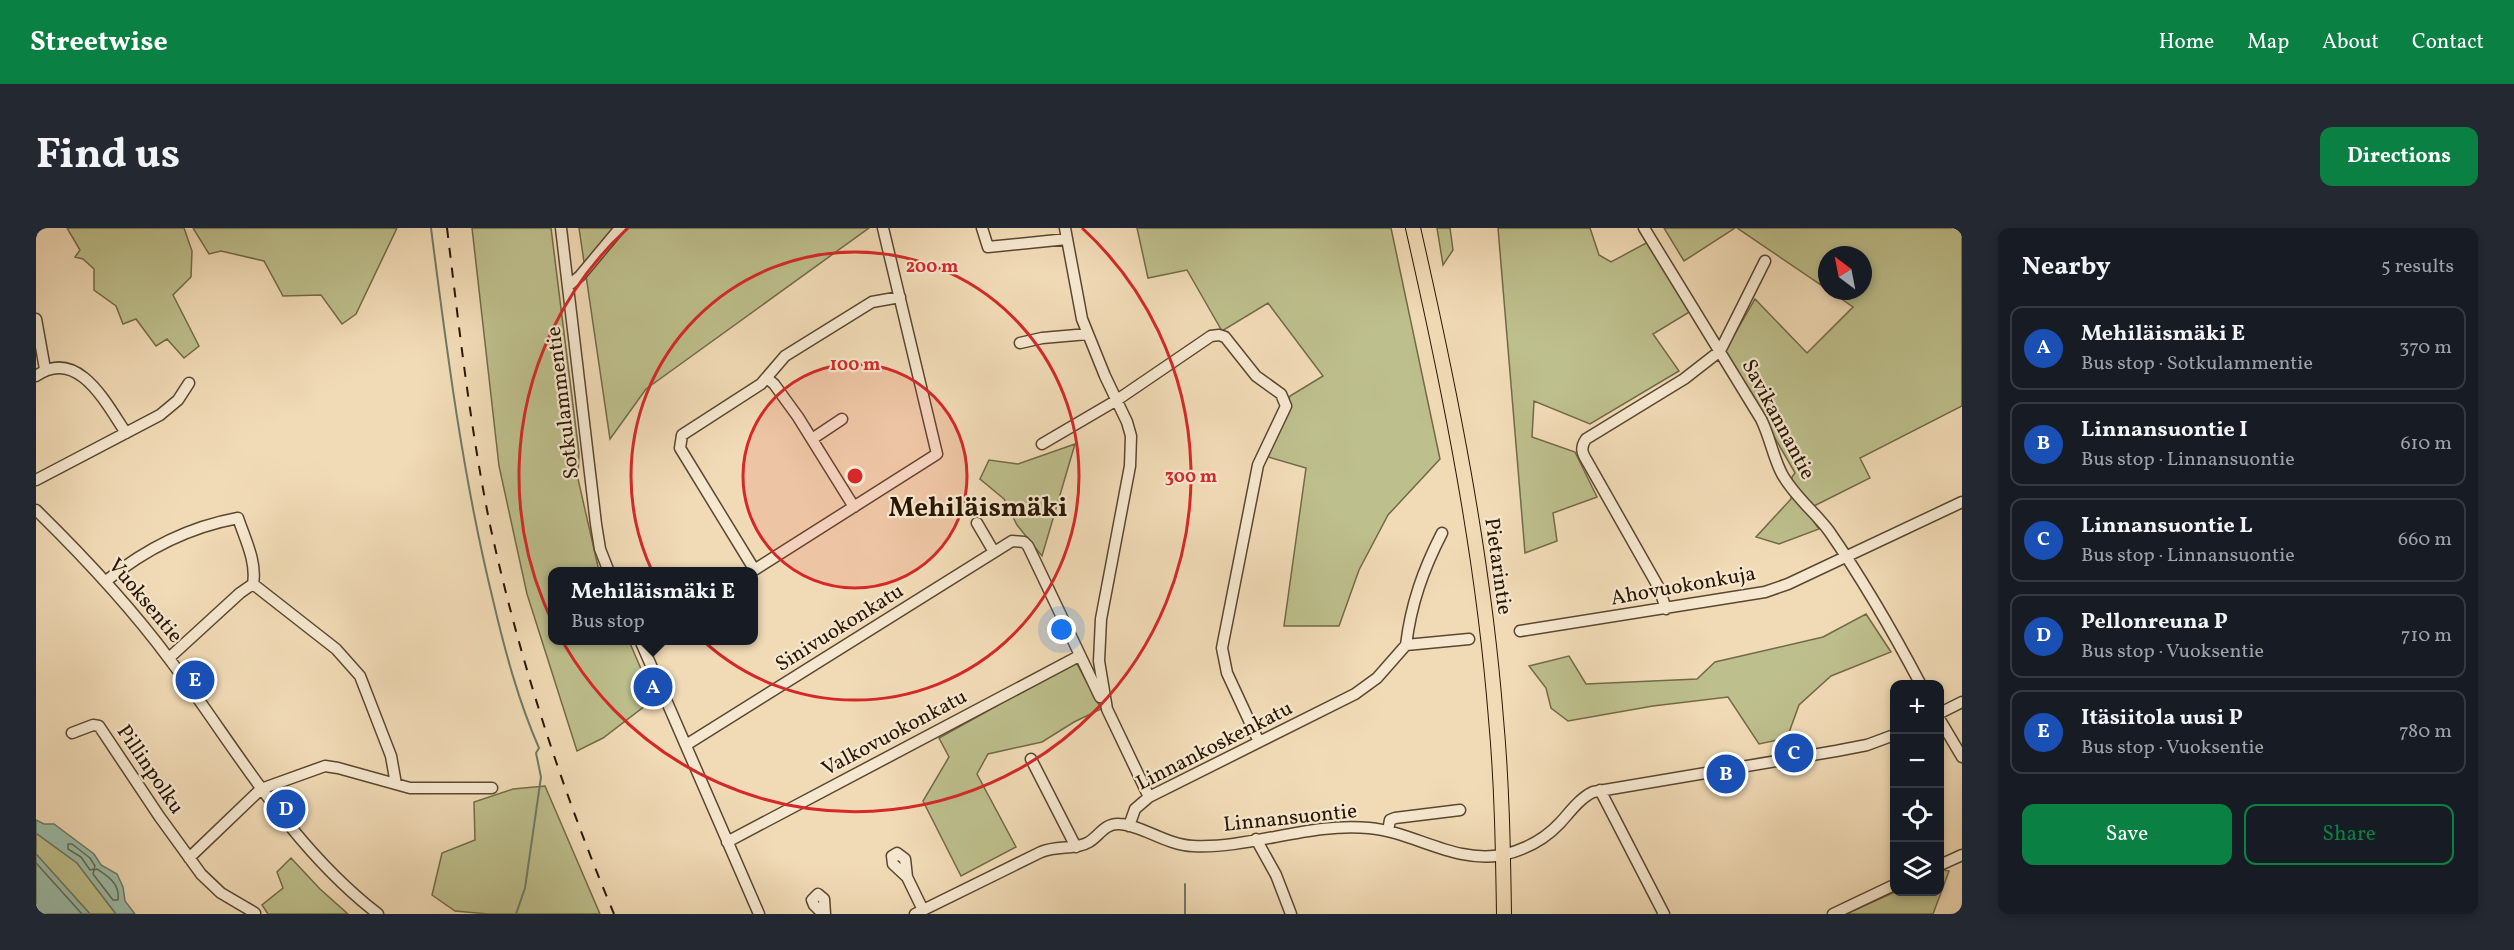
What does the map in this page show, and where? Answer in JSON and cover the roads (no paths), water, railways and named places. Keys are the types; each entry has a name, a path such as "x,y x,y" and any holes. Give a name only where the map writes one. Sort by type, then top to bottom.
{"main road":[{"name":"Pietarintie","path":"1413,228 1454,416 1478,563 1496,718 1504,914"}],"street":[{"name":"Sotkulammentie","path":"561,228 596,524 600,549 607,567"},
{"path":"568,286 580,276 620,228"},
{"path":"758,567 937,454 883,228"},
{"path":"982,228 985,243 988,246 1066,233 1082,319 1131,436 1130,466 1099,642 1101,679 1107,709"},
{"name":"Savikannantie","path":"1644,228 1768,434 1781,473 1790,487 1821,520 1846,556 1920,680"},
{"path":"1666,609 1659,588 1587,462 1582,444 1586,439 1684,379 1720,351 1765,261"},
{"path":"750,567 680,448 680,441 688,429 768,379 774,368 794,350 872,302 900,297"},
{"path":"36,319 41,373 72,371 85,377 96,388 126,433"},
{"path":"1020,343 1042,338 1088,334"},
{"path":"1042,444 1117,400 1211,336 1219,335 1226,338 1256,376 1276,389 1285,400 1286,406 1258,465 1247,510 1222,648 1227,673 1259,742"},
{"path":"768,379 780,392 812,439 854,507"},
{"path":"36,480 170,407 189,383"},
{"path":"812,439 842,419"},
{"name":"Ahovuokonkuja","path":"1521,631 1765,592 1962,502"},
{"name":"Vuoksentie","path":"36,510 106,581 169,658 297,836 331,875 378,914"},
{"path":"106,581 134,560 166,541 238,518 252,560 255,574 253,584 240,593 169,658"},
{"path":"977,523 994,552"},
{"path":"1442,533 1425,565 1416,591 1406,645 1469,639"},
{"name":"Sinivuokonkatu","path":"686,745 1012,541 1024,542 1028,546 1079,656"},
{"path":"253,584 336,649 360,676 392,756 396,784"},
{"path":"643,645 759,914"},
{"name":"Linnankoskenkatu","path":"1129,826 1135,809 1149,796 1366,687 1389,666 1406,645"},
{"path":"1079,656 1149,796"},
{"name":"Valkovuokonkatu","path":"727,842 1079,656"},
{"path":"1944,711 1962,702"},
{"name":"Pillinpolku","path":"72,733 93,724 99,726 189,858 211,885 255,913"},
{"path":"1944,727 1962,758"},
{"name":"Linnansuontie","path":"1129,826 1168,842 1194,846 1339,827 1371,828 1388,831 1452,852 1472,855 1503,855 1540,841 1582,799 1600,790 1836,751 1867,745 1890,736"},
{"path":"1031,759 1076,847"},
{"path":"189,858 261,789 300,773 325,766 396,784 428,789 492,788"},
{"path":"1600,790 1664,914"},
{"path":"1388,831 1390,820 1395,818 1460,810"},
{"path":"907,877 919,912 1041,852 1088,843 1110,826 1118,824 1129,826"},
{"path":"1256,839 1276,874 1292,914"},
{"path":"1944,863 1962,855"},
{"path":"1833,914 1890,887"}],"water":[{"path":"36,820 44,824 54,824 94,854 101,865 117,874 123,887 125,901 135,914 116,914 77,863 36,833"},
{"path":"36,854 90,914 36,914"}],"waterway":[{"path":"431,228 457,415 482,554 513,675 539,748 536,753 541,777 525,888 516,914"},
{"path":"1185,884 1185,914"}],"railway":[{"path":"447,228 477,451 501,575 528,673 559,771 614,914"}],"place":[{"name":"Itäsiitola uusi P","path":"195,680"},
{"name":"Mehiläismäki E","path":"653,687"},
{"name":"Linnansuontie L","path":"1794,753"},
{"name":"Linnansuontie I","path":"1726,774"},
{"name":"Pellonreuna P","path":"286,809"}],"district":[{"name":"Mehiläismäki","path":"978,507"}]}
